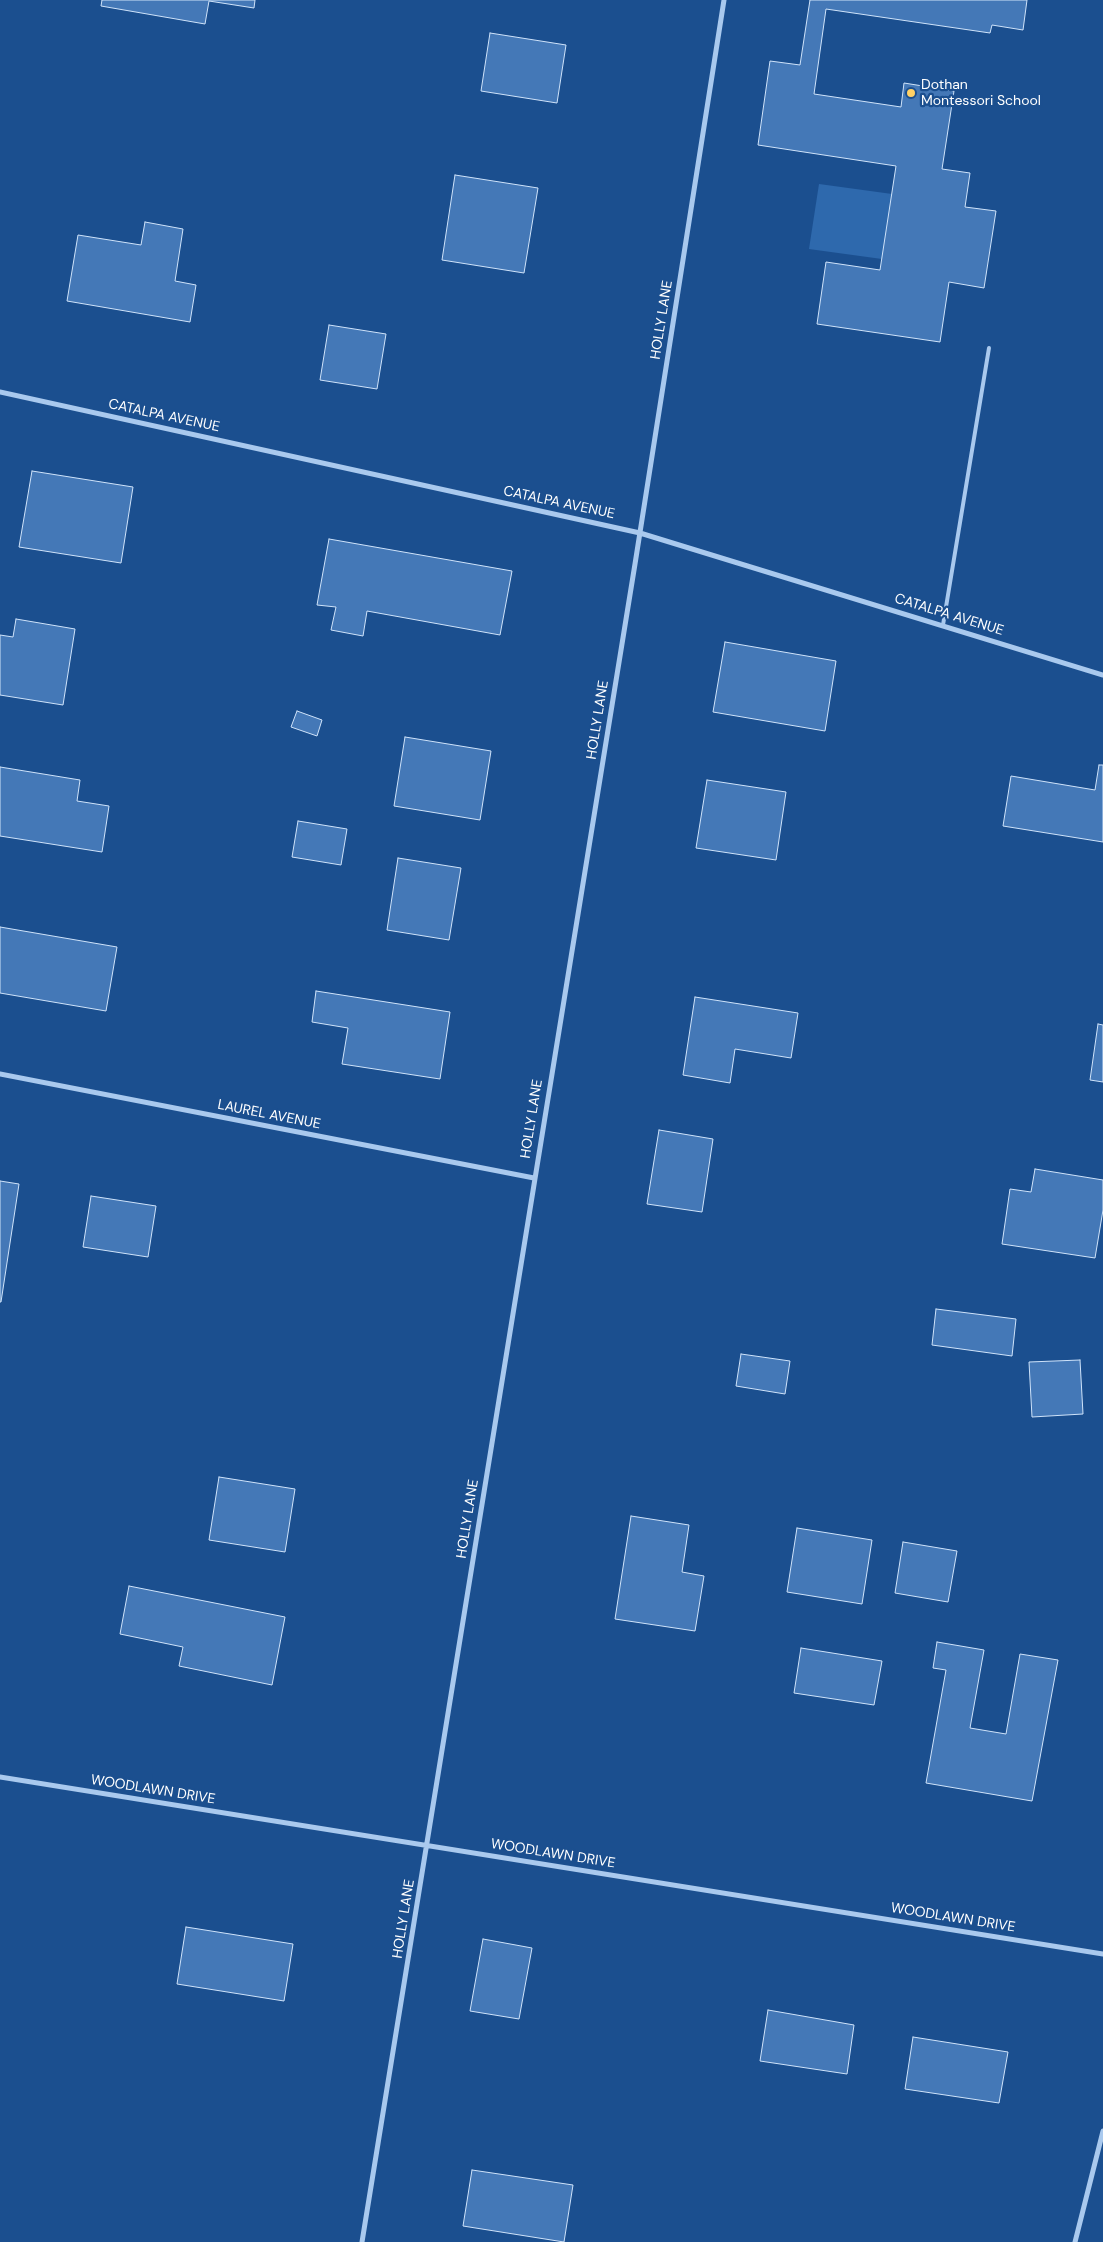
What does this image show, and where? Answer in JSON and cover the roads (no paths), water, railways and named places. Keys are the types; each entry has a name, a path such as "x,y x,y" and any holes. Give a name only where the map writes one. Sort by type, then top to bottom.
{"street":[{"name":"HOLLY LANE","path":"362,2242 640,533 724,0"},
{"name":"CATALPA AVENUE","path":"0,392 640,533 1103,675"},
{"name":"LAUREL AVENUE","path":"0,1074 534,1178"},
{"name":"WOODLAWN DRIVE","path":"0,1777 1103,1954"},
{"path":"1075,2242 1103,2131"}],"lane":[{"path":"943,625 989,348"}],"place":[{"name":"Dothan Montessori School","path":"911,93"}]}
